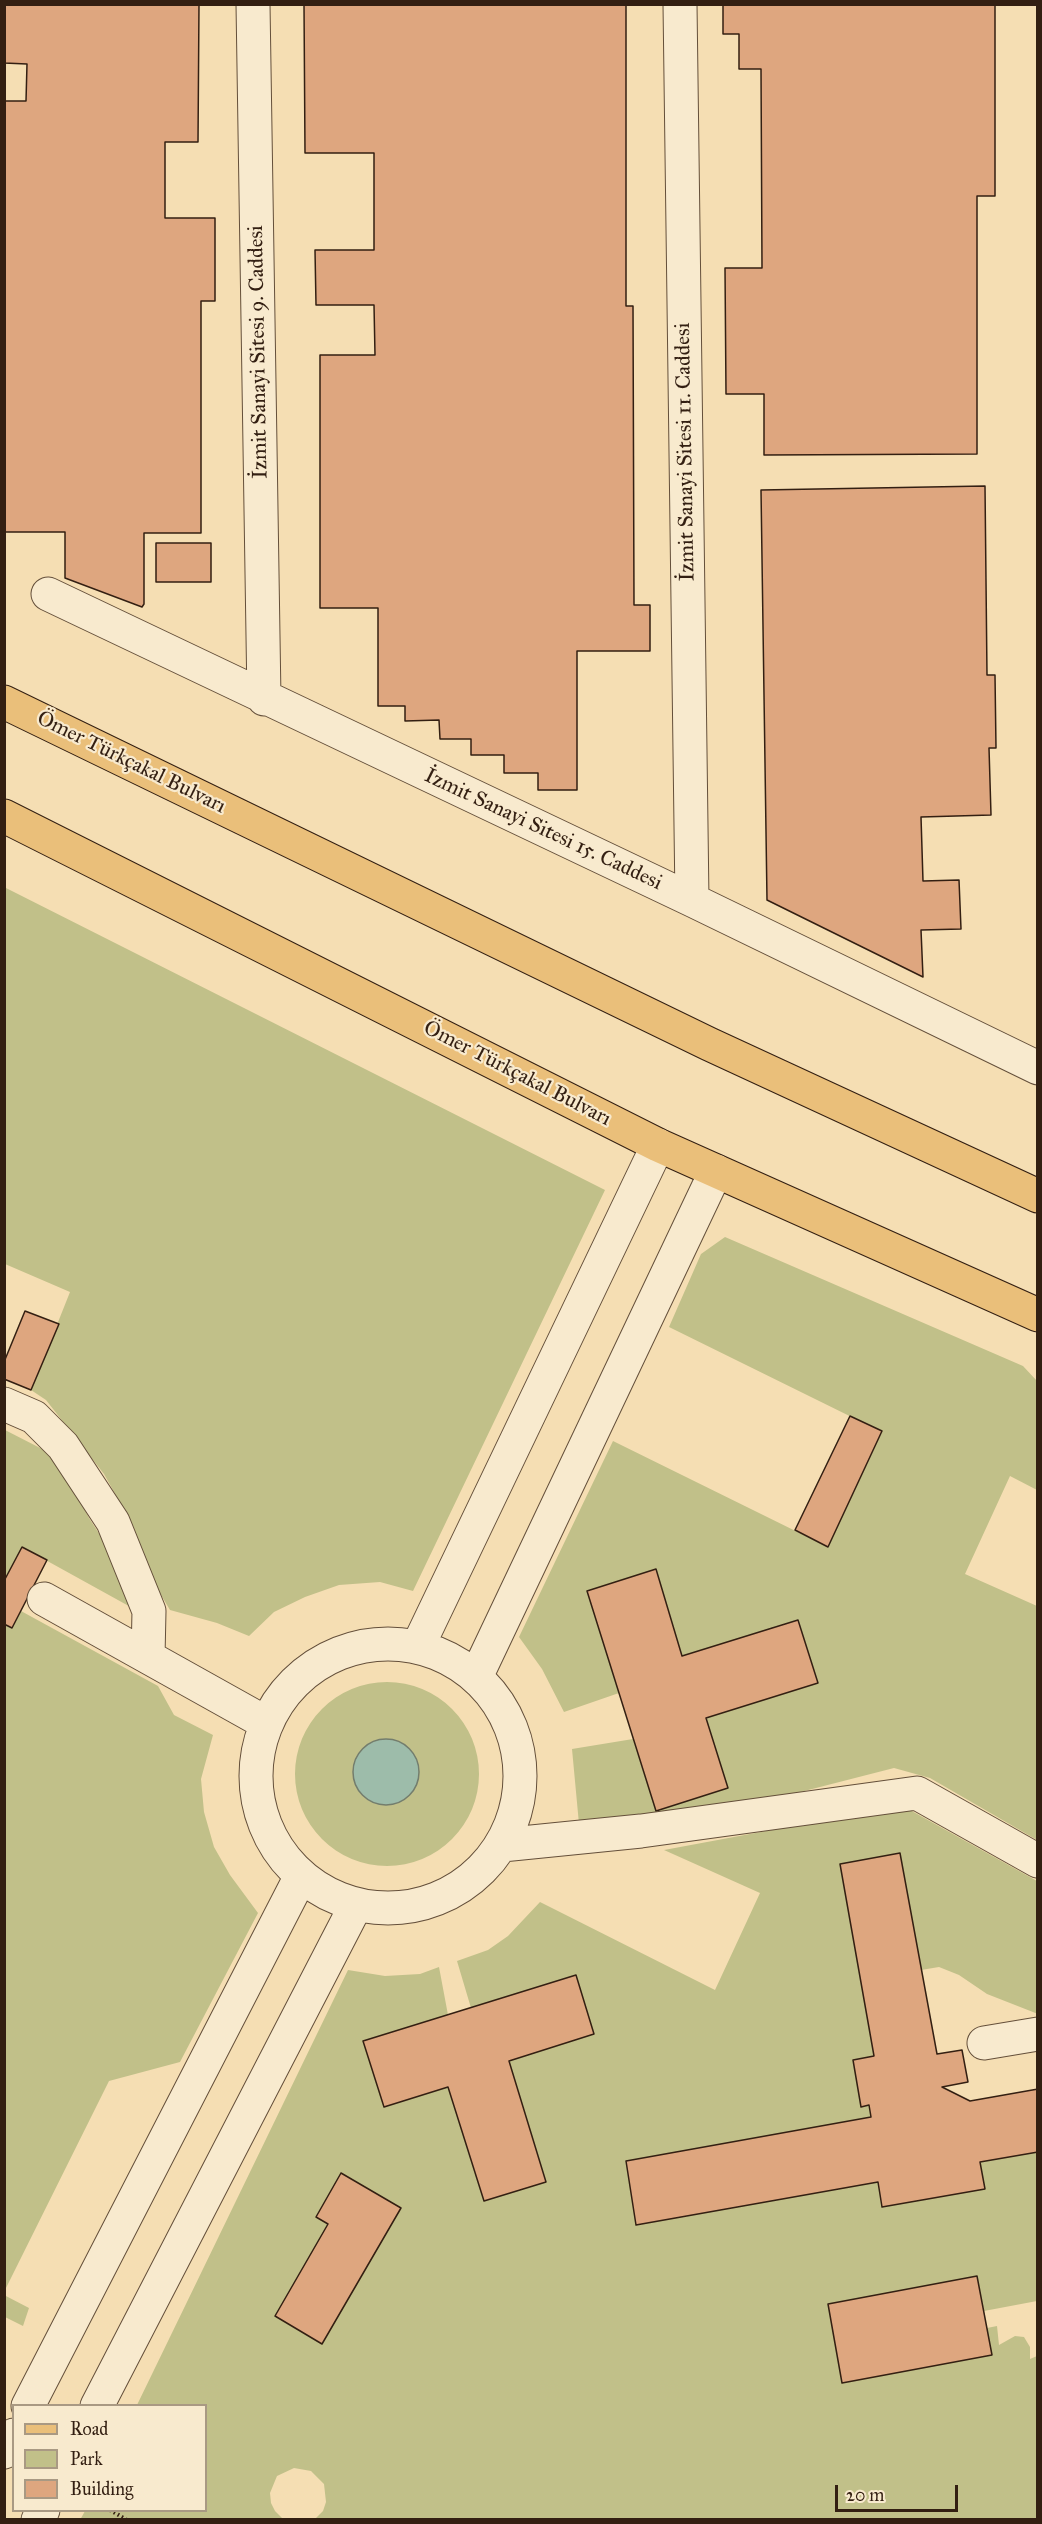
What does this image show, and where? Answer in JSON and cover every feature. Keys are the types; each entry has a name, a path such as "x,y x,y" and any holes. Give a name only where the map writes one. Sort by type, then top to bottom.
{"main road":[{"path":"4,682 15,707"},
{"name":"Ömer Türkçakal Bulvarı","path":"15,707 709,1044 1038,1196"},
{"name":"Ömer Türkçakal Bulvarı","path":"4,816 658,1145 1038,1315"}],"street":[{"name":"İzmit Sanayi Sitesi 9. Caddesi","path":"253,4 264,699"},
{"name":"İzmit Sanayi Sitesi 11. Caddesi","path":"680,4 692,900"},
{"name":"İzmit Sanayi Sitesi 15. Caddesi","path":"48,594 264,699 692,900 1038,1068"},
{"path":"418,1646 658,1145"},
{"path":"476,1677 716,1171"},
{"path":"4,1404 34,1418 63,1446 113,1522 149,1611 148,1657"},
{"path":"44,1599 266,1723"},
{"path":"382,1642 418,1646 449,1658 476,1677 505,1713 519,1756 518,1802 502,1845 474,1877 438,1899 398,1908 356,1905 327,1894 301,1876 279,1851 263,1821 256,1789 257,1755 266,1723 286,1691 313,1666 345,1650 382,1642"},
{"path":"502,1845 641,1831 916,1793 1038,1861"},
{"path":"29,2404 301,1876"},
{"path":"98,2404 356,1905"},
{"path":"984,2043 1038,2034"},
{"path":"4,2452 12,2438"}],"path":[{"path":"112,2512 127,2520"}],"green space":[{"path":"4,887 605,1190 413,1591 380,1582 339,1585 305,1597 274,1612 249,1636 217,1623 170,1610 152,1580 133,1526 104,1474 46,1400 31,1390 70,1292 5,1264"},
{"path":"725,1237 1023,1366 1037,1381 1037,1490 1010,1476 965,1574 1037,1606 1037,1840 930,1778 894,1768 660,1828 579,1824 572,1749 633,1739 656,1811 727,1788 706,1718 818,1683 798,1620 682,1656 656,1570 588,1592 619,1693 564,1712 542,1669 519,1637 613,1441 828,1547 882,1432 669,1327 701,1254"},
{"path":"5,1430 46,1451 68,1477 89,1518 120,1566 136,1610 22,1547 5,1581"},
{"path":"21,1611 158,1686 174,1715 213,1735 201,1779 204,1812 214,1847 230,1875 258,1913 180,2062 109,2081 5,2290 4,1624 12,1628"},
{"path":"387,1682 405,1683 422,1689 438,1697 452,1709 464,1723 472,1739 478,1756 478,1792 472,1809 464,1825 452,1839 438,1851 422,1859 405,1865 387,1866 369,1865 352,1859 336,1851 322,1839 310,1825 302,1809 296,1792 295,1774 296,1756 302,1739 310,1723 322,1709 336,1697 352,1689 369,1683"},
{"path":"879,1810 910,1810 1037,1881 1038,2014 987,1994 959,1975 939,1967 921,1970 900,1853 840,1864 874,2056 853,2060 862,2107 869,2105 871,2117 626,2161 636,2225 878,2182 883,2207 984,2189 980,2162 1037,2152 1037,2301 984,2311 977,2276 828,2304 987,2328 997,2326 999,2345 1015,2336 1024,2337 1030,2347 1030,2359 1037,2356 1037,2519 315,2519 323,2511 326,2502 324,2484 311,2471 294,2468 277,2476 270,2493 275,2511 283,2519 80,2520 84,2512 207,2512 207,2404 137,2404 348,1970 385,1976 420,1974 439,1967 448,2015 363,2041 384,2107 448,2087 484,2201 546,2182 509,2061 471,2008 457,1961 488,1950 508,1936 540,1902 715,1990 760,1893 664,1850"},
{"path":"4,2295 29,2308 23,2326 5,2317"}],"shaded area":[{"path":"386,1739 399,1742 409,1749 416,1759 419,1772 416,1785 409,1795 399,1802 386,1805 373,1802 363,1795 356,1785 353,1772 356,1759 363,1749 373,1742"}],"building":[{"path":"4,4 199,4 198,142 165,142 165,218 215,218 215,301 201,301 201,533 144,533 144,604 142,607 65,578 65,532 4,532 4,101 26,101 27,64 4,63"},
{"path":"304,4 626,4 626,306 633,306 634,605 650,605 650,651 577,651 577,790 538,790 538,773 504,773 504,755 471,755 471,739 440,739 439,720 405,721 405,706 378,706 378,608 320,608 320,355 375,355 374,305 316,305 315,250 374,250 374,153 305,153"},
{"path":"723,4 995,4 995,196 977,196 977,454 764,455 764,394 726,394 725,268 762,268 761,69 739,69 739,34 723,34"},
{"path":"985,486 987,675 995,675 996,748 989,748 991,815 921,817 923,881 959,880 961,929 921,930 923,977 767,900 761,490"},
{"path":"156,543 211,543 211,582 156,582"},
{"path":"25,1311 59,1324 31,1390 4,1379 4,1362"},
{"path":"850,1416 882,1431 828,1547 795,1530"},
{"path":"22,1547 47,1560 12,1628 4,1624 4,1581"},
{"path":"656,1569 682,1656 798,1620 818,1683 706,1718 728,1788 656,1811 587,1591"},
{"path":"900,1853 937,2054 962,2050 968,2082 942,2087 970,2101 1038,2089 1038,2152 980,2162 985,2189 882,2207 878,2182 636,2225 626,2161 871,2117 869,2105 861,2107 853,2060 874,2056 840,1864"},
{"path":"576,1975 594,2034 509,2061 546,2182 484,2201 448,2087 384,2107 363,2041"},
{"path":"341,2173 401,2208 322,2344 275,2316 328,2224 316,2217"},
{"path":"977,2276 992,2355 842,2383 828,2304"}]}
